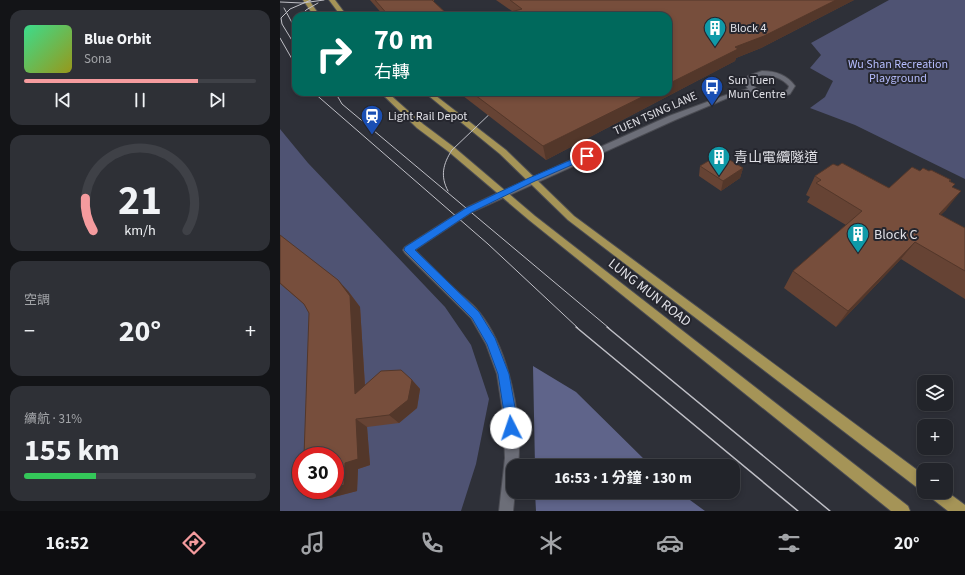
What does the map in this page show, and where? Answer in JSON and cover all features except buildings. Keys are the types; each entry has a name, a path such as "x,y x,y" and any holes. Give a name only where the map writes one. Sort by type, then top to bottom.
{"main road":[{"path":"306,0 314,12"},
{"path":"332,0 341,12"},
{"name":"LUNG MUN ROAD","path":"387,96 420,126 452,150 503,194 903,511"},
{"name":"LUNG MUN ROAD","path":"432,96 480,133 571,218 917,479"},
{"path":"944,499 960,511"}],"street":[{"path":"764,73 779,75 786,78 792,86 788,93 774,96 752,90 747,82 748,78 764,73"},
{"name":"TUEN TSING LANE","path":"506,511 512,458 510,413 503,374 492,342 475,315 408,250 469,210 532,180 702,105 752,90"}],"green space":[{"name":"Wu Shan Recreation Playground","path":"889,0 965,0 965,179 855,125 810,108 825,97 833,81 810,68 821,55 811,43"},
{"path":"280,129 308,163 445,307 471,345 489,399 476,464 461,511 280,511"}],"shaded area":[{"path":"533,366 576,392 644,459 535,459"},
{"path":"535,499 689,499 705,511 536,511"}],"tram line":[{"path":"305,3 311,0"},
{"path":"305,3 324,0"},
{"path":"280,2 305,3"},
{"path":"286,13 290,9 305,3"},
{"path":"304,12 318,3"},
{"path":"284,8 286,13"},
{"path":"286,13 292,23"},
{"path":"286,13 281,18 282,24 292,40"},
{"path":"280,38 292,59"},
{"path":"318,96 488,244 578,328"},
{"path":"337,96 342,104 609,328"},
{"path":"448,191 443,175 449,155 452,150 496,108"},
{"path":"576,327 798,511"},
{"path":"607,327 830,511"}],"place":[{"name":"Block 4","path":"715,48"},
{"name":"Sun Tuen Mun Centre","path":"712,106"},
{"name":"Light Rail Depot","path":"372,136"},
{"name":"青山電纜隧道","path":"719,176"},
{"name":"Block C","path":"858,254"}],"route":[{"path":"511,428 510,413 503,374 492,342 475,315 408,250 469,210 587,156"}]}
